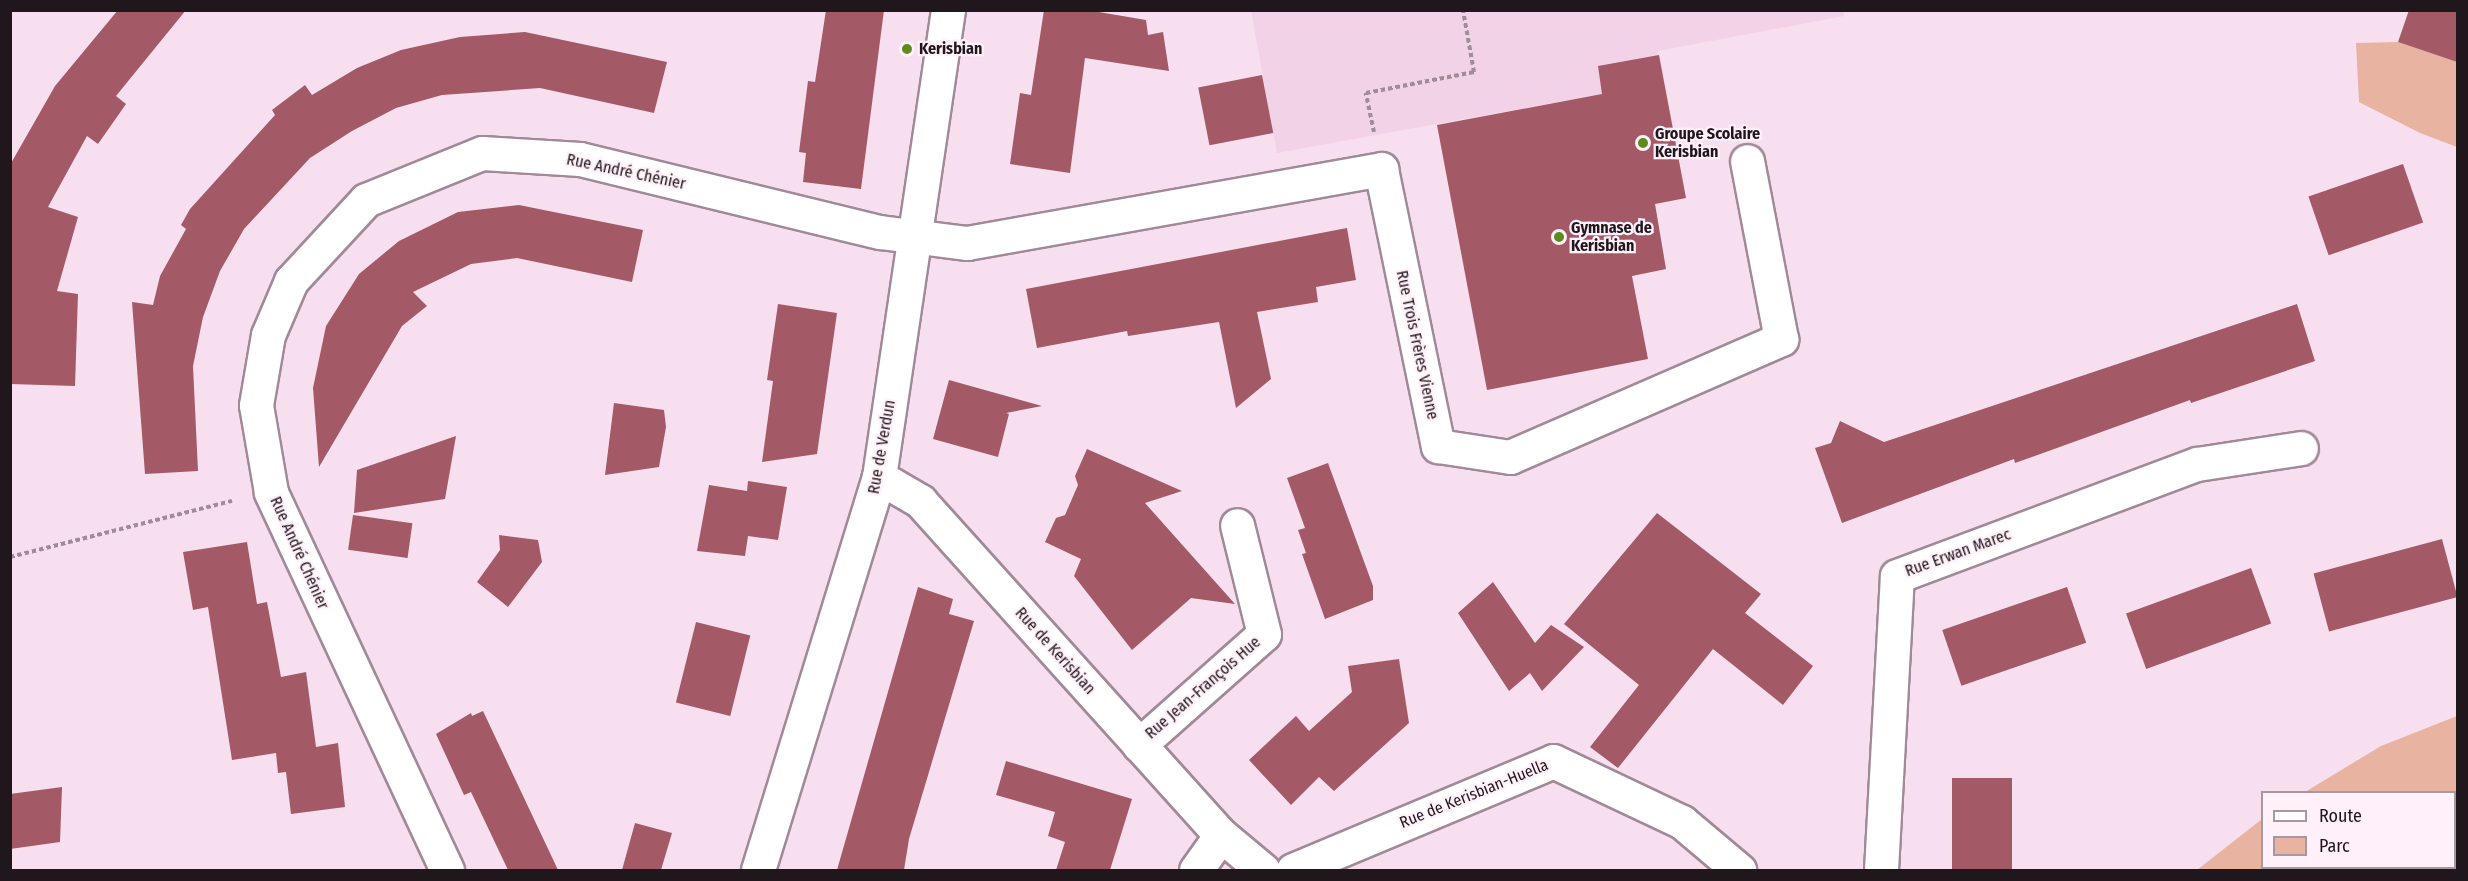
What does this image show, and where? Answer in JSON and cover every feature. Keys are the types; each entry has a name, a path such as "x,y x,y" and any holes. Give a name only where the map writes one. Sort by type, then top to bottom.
{"street":[{"name":"Rue de Verdun","path":"758,870 879,477 948,10"},
{"name":"Rue André Chénier","path":"447,870 271,492 256,405 268,334 291,281 366,200 482,153 580,159 880,232 914,236"},
{"name":"Rue Trois Frères Vienne","path":"1381,169 1438,446 1510,457 1781,339 1748,161"},
{"path":"914,236 967,243 1381,169"},
{"name":"Rue Erwan Marec","path":"1881,870 1896,576 2197,464 2301,447"},
{"name":"Rue de Kerisbian","path":"879,477 920,501 1221,835 1263,870"},
{"name":"Rue Jean-François Hue","path":"1139,745 1264,634 1237,525"},
{"name":"Rue de Kerisbian-Huella","path":"1293,870 1553,761 1682,822 1739,870"},
{"path":"1196,870 1221,835"}],"path":[{"path":"1381,169 1366,93 1474,72 1463,10"},
{"path":"10,557 271,492"}],"shaded area":[{"name":"Groupe Scolaire Kerisbian","path":"1843,10 1844,16 1658,51 1686,198 1655,204 1666,269 1632,276 1602,94 1277,153 1251,11"}],"green space":[{"path":"2398,42 2457,62 2457,147 2420,133 2359,102 2356,43"},
{"path":"2457,716 2457,870 2197,870 2261,820 2261,869 2456,869 2456,791 2307,791 2381,746"}],"building":[{"path":"118,10 186,10 116,96 126,104 98,144 87,136 48,207 78,217 57,291 78,294 75,386 10,384 10,165 55,86"},
{"path":"826,10 884,10 861,189 803,182 806,153 799,152 808,81 815,82"},
{"path":"1044,10 1087,10 1146,20 1148,35 1163,32 1169,71 1085,58 1070,173 1010,164 1020,93 1031,95"},
{"path":"2409,10 2457,10 2457,62 2398,42"},
{"path":"525,32 667,62 654,113 540,88 442,95 396,108 352,131 310,158 244,229 220,271 203,317 193,366 198,471 145,474 132,302 153,305 160,276 186,229 181,225 190,209 275,115 272,110 305,85 312,95 357,68 401,50 460,37"},
{"name":"Gymnase de Kerisbian","path":"1659,55 1686,198 1655,204 1666,269 1632,276 1648,359 1487,390 1437,125 1602,94 1598,66"},
{"path":"1262,75 1273,133 1209,145 1198,87"},
{"path":"2403,164 2423,223 2329,255 2308,197"},
{"path":"519,205 643,230 632,282 517,258 471,264 413,292 427,306 402,326 319,467 313,388 326,326 359,274 399,241 458,212"},
{"path":"1347,228 1356,280 1316,287 1318,302 1257,312 1271,379 1236,408 1219,322 1128,336 1127,331 1037,348 1026,289"},
{"path":"778,304 837,313 817,454 762,462 773,381 767,380"},
{"path":"2297,304 2315,361 2191,403 2190,400 2015,463 2014,459 1842,523 1815,448 1831,443 1840,421 1884,442"},
{"path":"949,380 1042,406 1006,413 1009,414 998,457 933,439"},
{"path":"614,403 664,410 666,427 659,467 605,475"},
{"path":"456,436 445,499 354,513 357,470"},
{"path":"1087,449 1182,491 1145,503 1235,604 1191,598 1132,650 1074,576 1081,559 1045,542 1056,518 1065,515 1078,485 1075,476"},
{"path":"1328,463 1373,586 1373,600 1325,619 1302,554 1306,553 1298,530 1305,528 1287,478"},
{"path":"748,481 787,487 778,540 748,536 745,556 697,551 709,485 747,491"},
{"path":"1657,513 1761,594 1745,613 1813,666 1783,705 1713,649 1618,768 1590,747 1639,685 1564,624"},
{"path":"353,515 412,523 408,558 348,550"},
{"path":"499,535 538,540 542,562 508,607 477,582 500,550"},
{"path":"2442,539 2458,597 2329,631 2314,573"},
{"path":"247,542 257,604 267,602 281,677 306,672 316,747 338,743 345,807 291,814 286,772 278,773 276,753 232,760 208,607 193,610 183,552"},
{"path":"2251,568 2271,623 2146,669 2126,613"},
{"path":"1493,582 1535,643 1551,625 1584,647 1542,691 1530,673 1509,691 1458,613"},
{"path":"918,587 953,599 949,614 974,621 909,839 904,870 837,870"},
{"path":"2067,587 2086,643 1961,686 1942,630"},
{"path":"696,622 750,636 730,716 676,703"},
{"path":"1399,659 1409,723 1334,791 1319,777 1291,805 1249,760 1296,716 1309,731 1352,692 1348,666"},
{"path":"483,711 558,870 508,870 471,792 464,795 436,734 471,713 472,716"},
{"path":"1006,761 1132,799 1110,870 1056,870 1065,842 1048,836 1055,812 996,795"},
{"path":"1952,778 2012,778 2012,870 1952,870"},
{"path":"62,787 60,842 10,849 10,794"},
{"path":"635,823 672,833 661,870 622,870"}],"place":[{"name":"Kerisbian","path":"907,49"},
{"name":"Groupe Scolaire Kerisbian","path":"1643,143"},
{"name":"Gymnase de Kerisbian","path":"1559,237"}]}
